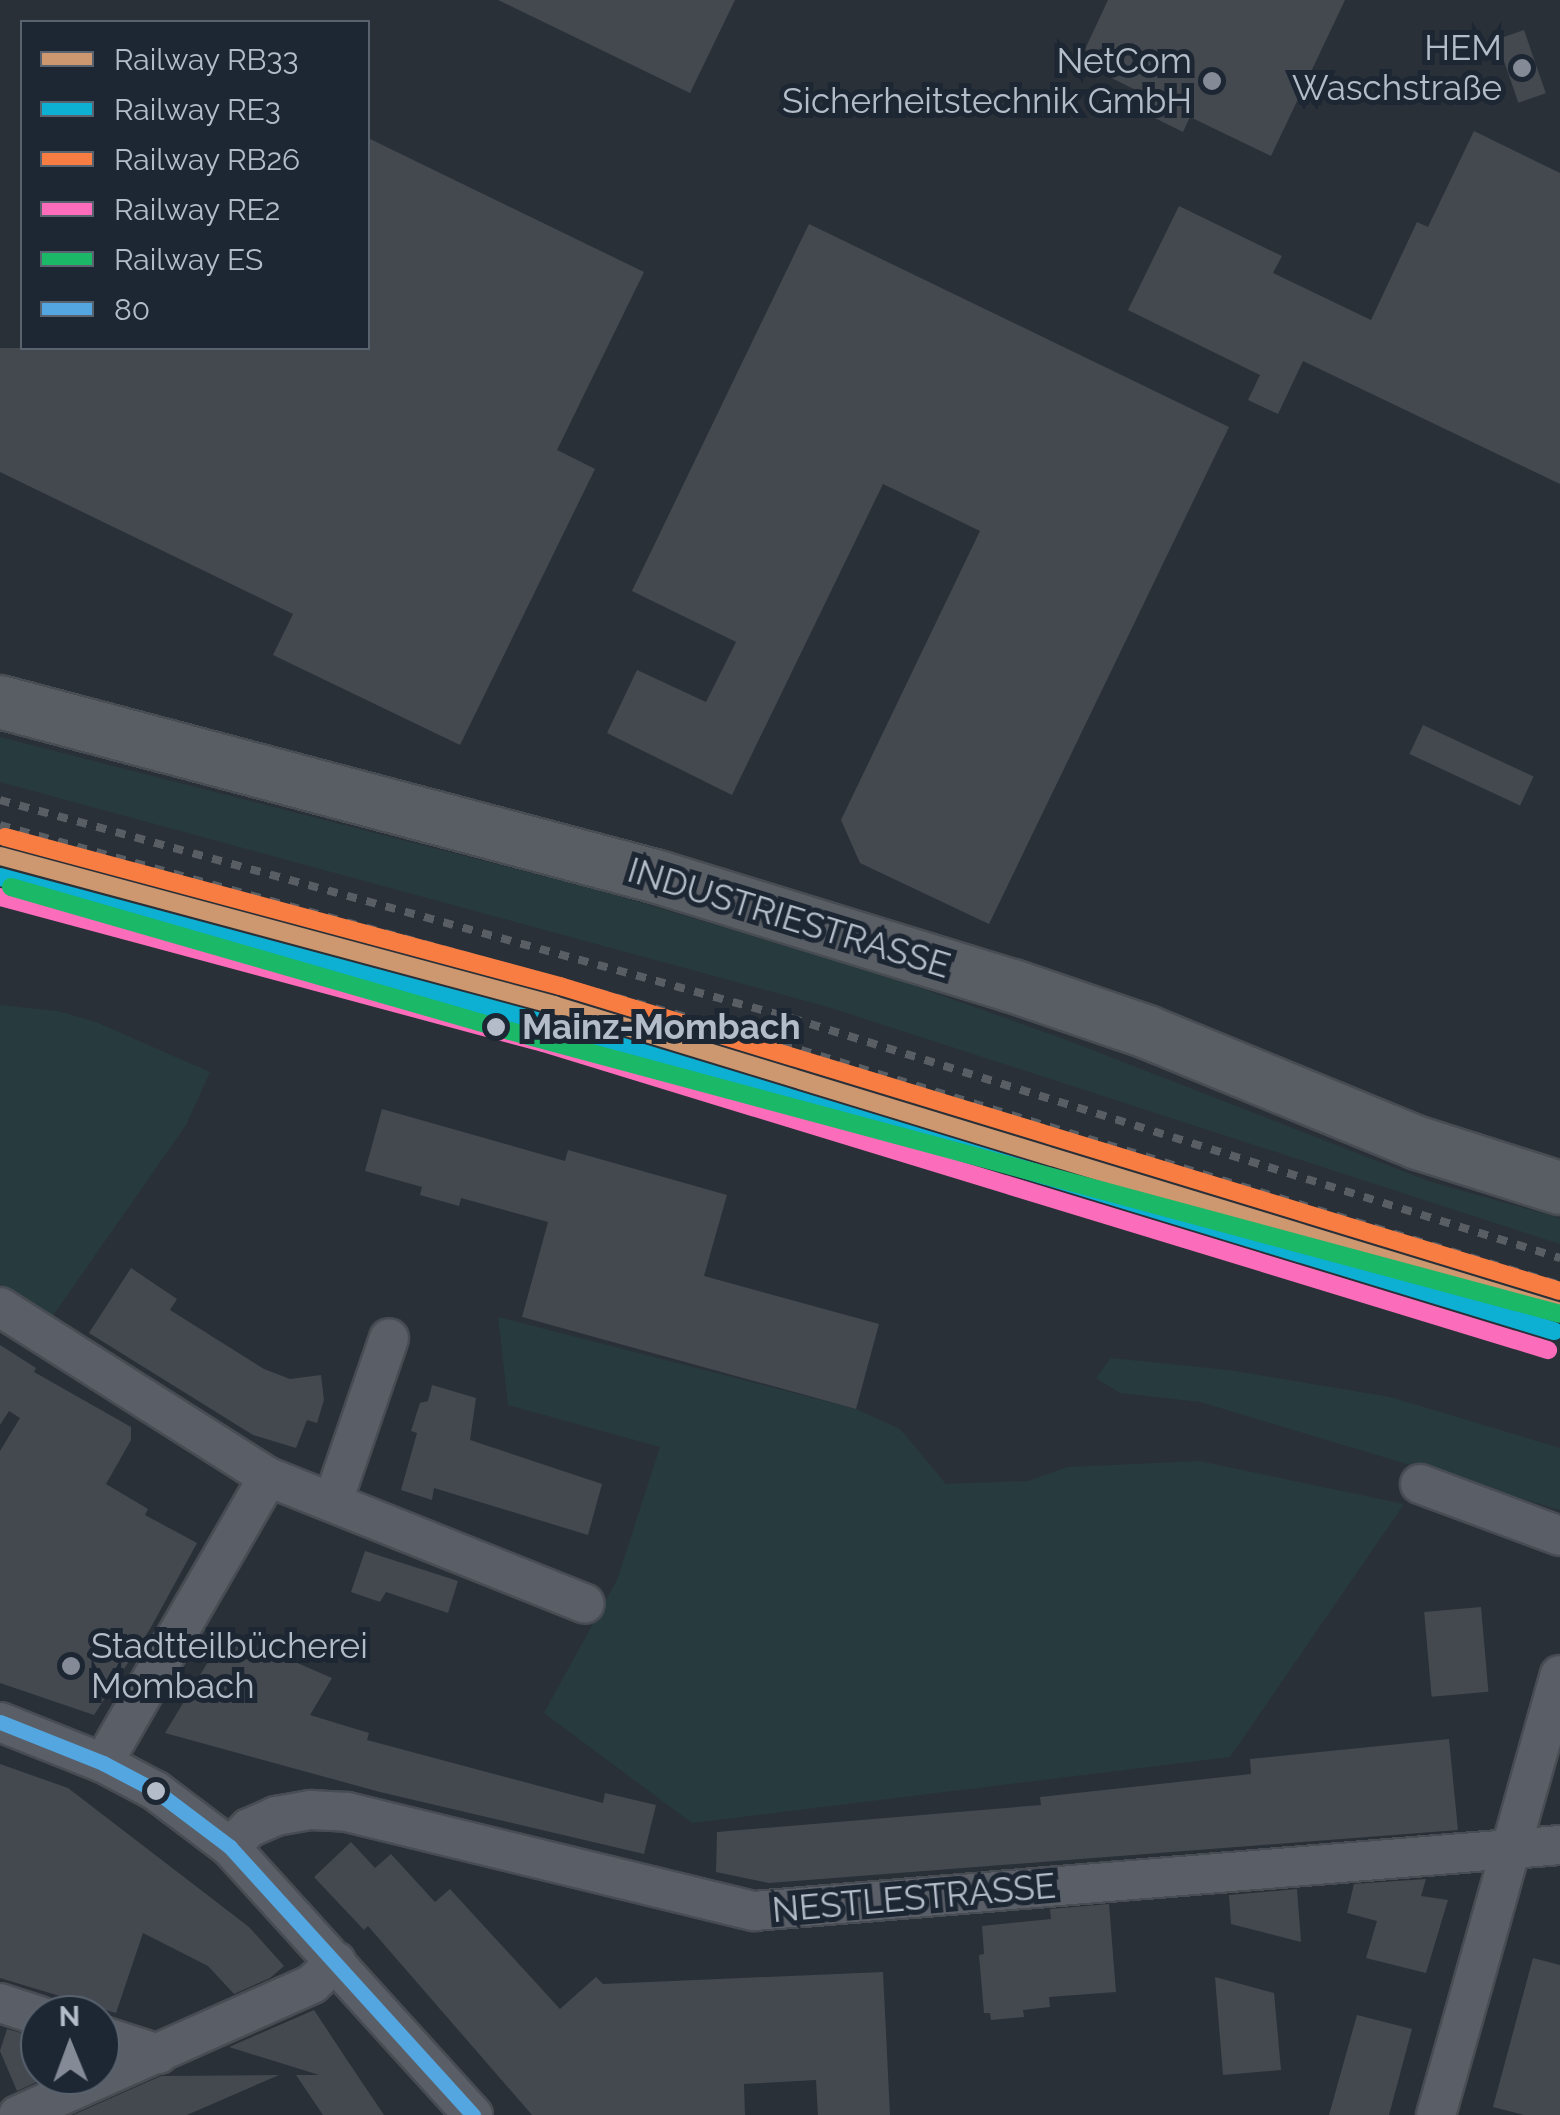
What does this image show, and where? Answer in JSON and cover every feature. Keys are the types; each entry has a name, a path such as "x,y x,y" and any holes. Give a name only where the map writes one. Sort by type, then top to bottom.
{"street":[{"name":"INDUSTRIESTRASSE","path":"0,702 658,877 1013,986 1146,1032 1418,1142 1560,1188"},
{"path":"0,1308 268,1478 585,1604"},
{"path":"333,1501 389,1338"},
{"path":"104,1762 268,1478"},
{"path":"1420,1484 1560,1536"},
{"path":"1436,2115 1560,1674"},
{"path":"0,1722 104,1762 156,1791 230,1847 474,2115"},
{"name":"NESTLESTRASSE","path":"230,1847 249,1828 276,1816 311,1810 347,1812 754,1911 1560,1845"},
{"path":"18,2115 312,1984 336,1962"},
{"path":"120,2041 159,2054"}],"green space":[{"path":"0,737 602,891 890,977 1064,1039 1431,1182 1560,1218 1560,1244 828,1007 0,782"},
{"path":"0,1005 58,1011 96,1022 210,1072 186,1125 52,1317 0,1284"},
{"path":"498,1317 856,1409 900,1429 946,1484 1028,1481 1068,1467 1199,1461 1404,1504 1230,1757 692,1823 544,1713 617,1580 660,1447 508,1405"},
{"path":"1111,1358 1228,1370 1390,1397 1560,1448 1560,1510 1200,1402 1120,1393 1096,1378"}],"building":[{"path":"498,0 735,0 690,93"},
{"name":"NetCom Sicherheitstechnik GmbH","path":"1108,0 1345,0 1271,156 1190,117 1183,132 1147,114 1154,99 1079,62"},
{"name":"HEM Waschstraße","path":"1524,30 1546,93 1518,103 1497,39"},
{"path":"1474,131 1560,173 1560,484 1303,361 1278,414 1248,400 1260,375 1128,310 1179,206 1282,256 1273,273 1371,320 1417,222 1428,227"},
{"path":"370,139 644,272 557,450 595,469 460,745 273,655 293,614 0,472 0,348 370,350"},
{"path":"809,224 1229,427 989,924 860,863 841,820 980,531 883,484 732,795 607,733 637,670 706,702 736,642 632,591"},
{"path":"1423,725 1534,777 1520,806 1409,754"},
{"path":"382,1109 565,1161 568,1150 727,1195 704,1276 879,1324 856,1409 522,1317 548,1222 461,1198 459,1206 420,1195 422,1187 365,1171"},
{"path":"131,1268 177,1299 170,1310 264,1369 290,1379 321,1375 324,1400 317,1423 307,1420 296,1448 253,1435 89,1333"},
{"path":"0,1345 36,1368 34,1372 131,1427 131,1440 106,1484 148,1509 145,1515 197,1543 150,1629 94,1715 0,1683 0,1451 20,1418 9,1411 0,1425"},
{"path":"432,1385 476,1398 470,1440 602,1484 588,1535 434,1488 432,1500 401,1490 417,1433 411,1431 420,1403 428,1401"},
{"path":"365,1551 458,1581 448,1613 386,1592 380,1602 351,1592"},
{"path":"1481,1607 1488,1692 1432,1697 1424,1612"},
{"path":"226,1632 332,1678 310,1715 369,1733 367,1740 603,1803 605,1793 656,1805 644,1854 380,1792 165,1733"},
{"path":"1449,1739 1458,1830 769,1883 716,1872 717,1832 1041,1805 1040,1797 1251,1774 1250,1759"},
{"path":"0,1764 68,1788 249,1927 284,1966 270,1978 234,1994 208,1966 143,1933 120,2001 120,1995 56,1995 0,1978"},
{"path":"351,1842 375,1868 391,1854 435,1902 450,1889 560,2009 596,1977 603,1984 883,1972 890,2115 818,2115 816,2080 744,2084 745,2115 532,2115 368,1926 364,1930 314,1877"},
{"path":"1426,1879 1421,1896 1448,1900 1426,1973 1366,1958 1377,1921 1347,1913 1354,1884"},
{"path":"1297,1889 1301,1942 1231,1924 1229,1895"},
{"path":"1109,1904 1116,1992 1049,1997 1050,2007 1023,2010 1024,2017 991,2020 990,2013 984,2013 979,1955 984,1954 982,1926 1051,1919 1050,1909"},
{"path":"1533,1958 1560,1965 1560,2115 1524,2115 1493,2107"},
{"path":"1215,1977 1274,1993 1281,2070 1223,2075"},
{"path":"314,2010 384,2115 323,2115 296,2075 319,2075 229,2047"},
{"path":"1357,2015 1412,2029 1389,2115 1329,2115"},
{"path":"7,2029 20,2033 20,2090 17,2091 0,2051"},
{"path":"279,2075 187,2115 73,2115 161,2076"}],"railway":[{"path":"0,800 791,1018 1560,1258"},
{"path":"0,825 782,1044 1560,1285"}],"rail line":[{"name":"RB26","path":"5,837 560,986 1560,1291"},
{"name":"RB33","path":"0,856 554,1005 1560,1312"},
{"name":"RE3","path":"0,877 548,1024 1554,1331"},
{"name":"ES","path":"11,887 510,1031 1560,1314"},
{"name":"RE2","path":"0,897 543,1043 1548,1350"}],"transit line":[{"name":"80","path":"0,1722 103,1763 156,1791 230,1847 473,2115"}],"place":[{"name":"HEM Waschstraße","path":"1522,68"},
{"name":"NetCom Sicherheitstechnik GmbH","path":"1212,81"},
{"name":"Mainz-Mombach","path":"496,1027"},
{"name":"Stadtteilbücherei Mombach","path":"71,1666"}]}
